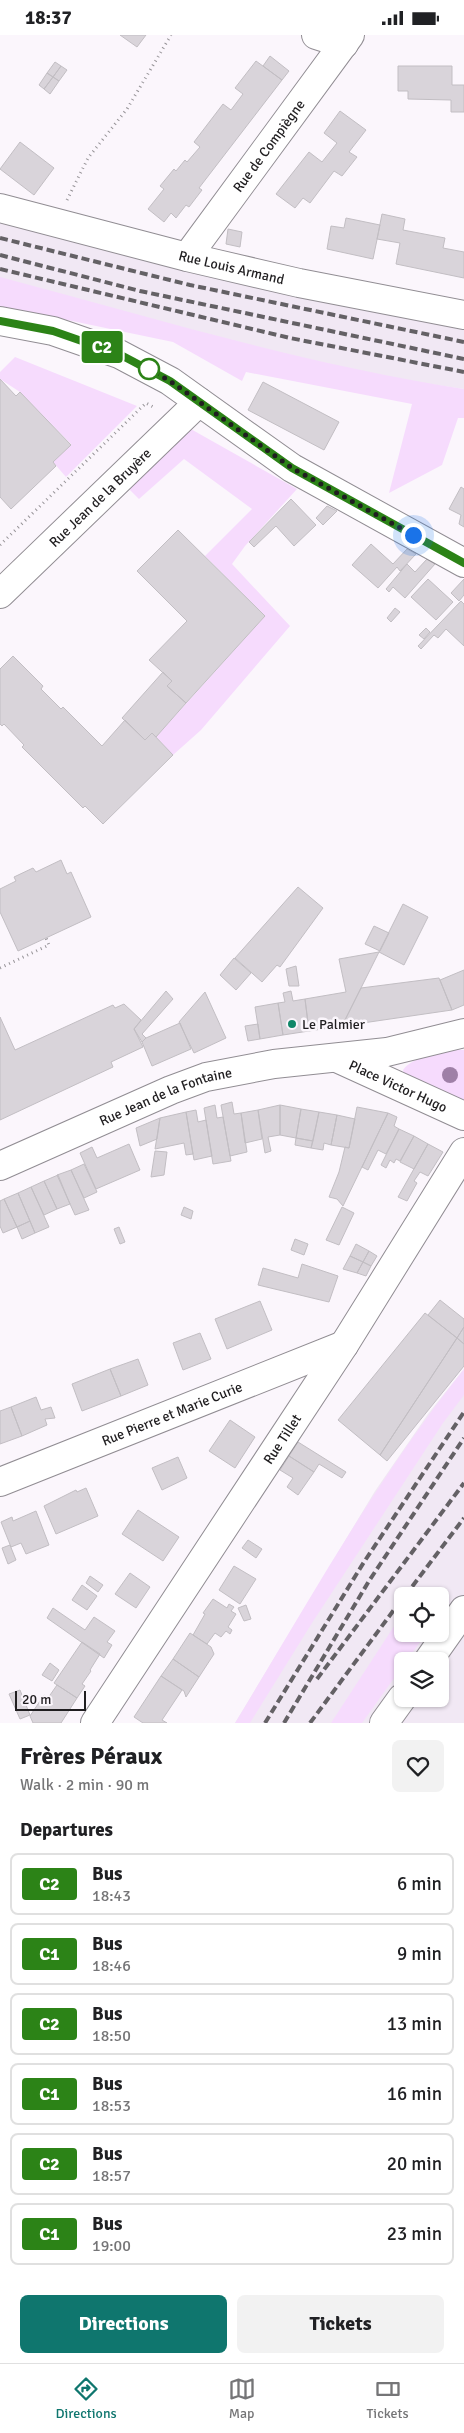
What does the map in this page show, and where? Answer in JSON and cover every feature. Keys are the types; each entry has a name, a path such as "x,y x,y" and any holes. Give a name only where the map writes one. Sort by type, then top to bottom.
{"street":[{"path":"316,35 347,40"},
{"name":"Rue de Compiègne","path":"187,257 347,40"},
{"name":"Rue Louis Armand","path":"0,208 187,257 299,283 464,315"},
{"path":"0,321 53,331 119,354 170,381 292,468 464,563"},
{"name":"Rue Jean de la Bruyère","path":"0,594 199,402"},
{"name":"Place Victor Hugo","path":"339,1059 388,1052 464,1033"},
{"name":"Place Victor Hugo","path":"339,1059 464,1116"},
{"name":"Rue Jean de la Fontaine","path":"0,1166 171,1090 219,1074 274,1064 339,1059"},
{"name":"Rue Tillet","path":"95,1723 344,1345 464,1153"},
{"name":"Rue Pierre et Marie Curie","path":"0,1482 344,1345"},
{"path":"434,1652 464,1611"},
{"path":"384,1723 396,1707"}],"path":[{"path":"57,223 88,158 127,109 171,35"},
{"path":"0,545 146,403 179,421"},
{"path":"0,968 49,945 46,938"}],"shaded area":[{"path":"0,223 281,291 464,327 464,389 264,360 0,278"},
{"path":"0,277 289,354 405,379 464,389 464,418 458,418 442,465 389,493 412,404 246,372 242,381 173,342 0,306"},
{"path":"15,357 137,406 66,477 53,462 71,444 20,392 0,379 0,372"},
{"path":"189,428 297,489 245,546 232,564 290,626 201,730 173,755 156,737 265,616 205,556 252,509 184,459 139,499 129,489"},
{"path":"455,1050 464,1050 464,1107 404,1074 403,1070 407,1065 420,1058"},
{"path":"464,1369 464,1723 235,1723 375,1491 428,1414"},
{"path":"464,1369 464,1395 443,1423 312,1623 250,1723 235,1723 316,1587 372,1498 401,1454"},
{"path":"394,1626 394,1642 420,1642 413,1652 394,1652 394,1678 362,1723 331,1723"}],"building":[{"path":"120,35 146,35 137,47"},
{"path":"270,56 289,71 282,80 263,66"},
{"path":"256,61 282,80 199,188 202,190 189,207 186,205 176,218 171,213 164,222 148,209 164,189 160,186 174,169 176,171 185,160 187,162 200,147 194,142 223,104 231,110 243,94 235,88"},
{"path":"55,62 61,66 53,77 47,73"},
{"path":"61,66 67,70 59,81 53,77"},
{"path":"398,66 452,66 452,85 464,85 464,112 451,112 451,100 408,99 408,91 398,91"},
{"path":"47,73 53,77 44,89 39,85"},
{"path":"53,77 59,81 50,94 44,89"},
{"path":"340,111 366,130 349,152 357,157 342,176 334,171 310,203 303,198 295,208 276,194 309,152 322,162 337,143 324,133"},
{"path":"20,142 54,168 34,195 0,169"},
{"path":"382,214 405,219 403,230 445,238 443,248 464,252 464,278 396,264 400,243 377,239"},
{"path":"346,218 380,225 373,259 327,249 331,226 344,228"},
{"path":"228,229 242,232 240,247 226,244"},
{"path":"0,379 16,396 20,392 71,445 53,462 56,466 11,509 0,497"},
{"path":"263,382 339,422 324,450 248,410"},
{"path":"461,487 464,489 464,527 459,524 461,515 449,509"},
{"path":"291,499 316,525 294,546 276,526 254,547 249,542"},
{"path":"327,506 337,511 323,525 316,518"},
{"path":"178,530 265,616 186,703 167,686 172,681 149,660 187,621 137,571"},
{"path":"371,544 393,564 407,549 416,554 400,571 397,567 378,588 352,565"},
{"path":"427,559 435,564 405,598 393,587 389,592 386,589 407,564 415,572"},
{"path":"428,579 453,602 436,620 411,597"},
{"path":"464,579 464,595 459,601 451,593"},
{"path":"461,601 464,604 464,646 446,629 438,638 434,635 421,649 418,646"},
{"path":"395,608 400,612 391,622 387,618"},
{"path":"426,628 430,632 424,639 419,635"},
{"path":"13,656 43,686 41,689 61,709 63,707 102,746 125,720 145,740 152,733 173,755 103,824 85,806 83,808 22,747 24,745 4,724 2,726 0,724 0,669"},
{"path":"163,672 172,681 167,686 186,703 156,737 152,733 145,740 122,718"},
{"path":"61,860 67,874 71,872 91,917 18,951 0,912 0,889 16,881 14,877 33,868 36,872"},
{"path":"298,887 323,908 280,967 277,965 262,982 235,958"},
{"path":"403,904 428,917 404,965 379,952"},
{"path":"374,926 389,933 380,951 365,944"},
{"path":"379,952 342,1026 309,1031 305,999 346,992 339,959"},
{"path":"234,958 251,973 236,990 220,975"},
{"path":"296,966 299,986 289,986 286,969"},
{"path":"464,970 464,1005 452,1010 440,980"},
{"path":"439,978 452,1010 342,1026 361,988"},
{"path":"166,991 173,999 142,1034 146,1038 142,1042 134,1029"},
{"path":"291,991 293,1001 305,999 309,1031 283,1035 278,1003 285,1002 283,993"},
{"path":"205,992 226,1038 194,1053 179,1022"},
{"path":"278,1003 283,1035 260,1039 255,1007"},
{"path":"124,1004 141,1020 134,1029 143,1047 111,1062 113,1067 0,1120 0,1017 15,1050 113,1005 115,1008"},
{"path":"180,1023 191,1049 152,1066 142,1042 146,1038"},
{"path":"258,1024 260,1039 248,1041 245,1026"},
{"path":"232,1102 234,1114 241,1113 247,1152 230,1156 221,1105"},
{"path":"215,1105 217,1118 223,1117 231,1161 213,1164 204,1108"},
{"path":"280,1105 301,1109 296,1138 280,1135"},
{"path":"280,1105 280,1135 268,1137 271,1151 265,1153 258,1110"},
{"path":"357,1107 388,1113 343,1206 337,1199 329,1197 339,1172 345,1147 349,1148"},
{"path":"301,1109 319,1112 313,1141 296,1138"},
{"path":"196,1110 198,1122 206,1120 212,1156 194,1160 186,1112"},
{"path":"258,1110 262,1139 245,1143 241,1113"},
{"path":"186,1112 193,1154 186,1155 184,1143 155,1149 160,1118"},
{"path":"319,1112 337,1115 331,1145 324,1143 323,1150 311,1148"},
{"path":"388,1113 397,1117 394,1126 399,1129 386,1154 378,1150 368,1170 362,1167"},
{"path":"337,1115 355,1119 349,1148 331,1145"},
{"path":"160,1118 157,1139 140,1146 136,1128"},
{"path":"399,1129 414,1136 400,1161 396,1159 394,1163 390,1160 386,1168 381,1165"},
{"path":"414,1136 428,1144 414,1169 400,1162"},
{"path":"296,1138 313,1141 311,1148 295,1145"},
{"path":"129,1144 140,1170 96,1189 80,1153 92,1147 97,1158"},
{"path":"428,1144 443,1152 428,1176 420,1172 414,1181 417,1183 407,1201 398,1197"},
{"path":"155,1151 167,1152 164,1175 151,1177"},
{"path":"84,1164 97,1192 84,1198 71,1170"},
{"path":"71,1170 89,1210 75,1215 57,1175"},
{"path":"58,1175 70,1204 57,1209 44,1181"},
{"path":"44,1181 57,1209 44,1215 31,1187"},
{"path":"31,1187 49,1227 35,1233 18,1193"},
{"path":"18,1193 30,1221 17,1227 4,1199"},
{"path":"4,1199 17,1227 3,1233 0,1226 0,1201"},
{"path":"184,1207 193,1211 191,1219 181,1215"},
{"path":"342,1207 354,1213 339,1245 326,1240"},
{"path":"30,1221 35,1233 22,1239 17,1227"},
{"path":"119,1227 125,1242 120,1244 114,1229"},
{"path":"295,1239 308,1244 304,1255 291,1250"},
{"path":"356,1244 369,1251 363,1262 350,1256"},
{"path":"369,1251 377,1256 371,1266 363,1262"},
{"path":"350,1256 363,1262 357,1273 343,1269"},
{"path":"363,1262 371,1266 366,1276 357,1273"},
{"path":"302,1264 338,1276 329,1302 258,1285 263,1268 298,1278"},
{"path":"440,1300 464,1319 464,1327 457,1338 428,1315"},
{"path":"260,1301 272,1330 227,1349 215,1319"},
{"path":"425,1313 457,1338 380,1455 338,1420"},
{"path":"464,1327 464,1344 457,1338"},
{"path":"200,1333 211,1359 183,1370 173,1343"},
{"path":"457,1338 464,1344 464,1366 387,1461 380,1455"},
{"path":"138,1359 148,1385 121,1396 110,1369"},
{"path":"110,1369 121,1396 82,1411 72,1384"},
{"path":"36,1397 41,1410 51,1407 55,1418 45,1419 47,1425 22,1436 11,1407"},
{"path":"11,1407 22,1436 0,1444 0,1411"},
{"path":"230,1420 255,1437 235,1468 209,1451"},
{"path":"298,1442 346,1472 342,1478 319,1464 314,1472 289,1456"},
{"path":"289,1456 314,1472 298,1495 287,1487 293,1478 280,1470"},
{"path":"178,1457 187,1478 162,1490 152,1468"},
{"path":"86,1488 98,1516 56,1534 44,1506 76,1490 77,1492"},
{"path":"138,1510 179,1537 163,1561 122,1534"},
{"path":"36,1511 49,1545 26,1554 21,1543 11,1547 1,1522 12,1517 13,1521"},
{"path":"248,1540 262,1549 256,1558 242,1548"},
{"path":"10,1545 16,1560 8,1564 2,1548"},
{"path":"234,1566 256,1579 240,1604 219,1590"},
{"path":"130,1573 150,1587 136,1608 115,1594"},
{"path":"90,1576 103,1585 98,1592 86,1583"},
{"path":"82,1585 97,1596 87,1610 72,1600"},
{"path":"213,1599 227,1608 229,1604 234,1607 231,1611 236,1614 228,1627 232,1630 230,1634 226,1631 221,1637 215,1633 207,1644 193,1635 205,1614 203,1613"},
{"path":"246,1605 251,1619 244,1621 238,1608"},
{"path":"53,1608 85,1630 94,1617 115,1631 107,1642 112,1645 104,1658 47,1618"},
{"path":"190,1633 211,1647 214,1654 199,1677 173,1659"},
{"path":"82,1642 100,1654 82,1684 85,1686 77,1698 54,1683"},
{"path":"173,1659 199,1677 186,1697 184,1691 161,1676"},
{"path":"50,1663 59,1670 52,1681 42,1675"},
{"path":"161,1676 182,1690 162,1720 167,1723 143,1723 134,1717"},
{"path":"57,1685 77,1698 61,1723 33,1723 30,1716 44,1695 48,1698"},
{"path":"20,1690 30,1715 20,1719 9,1694"}],"railway":[{"path":"0,238 190,285 464,342"},
{"path":"0,255 140,291 464,359"},
{"path":"0,269 290,338 464,372"},
{"path":"265,1723 364,1562 464,1412"},
{"path":"284,1723 369,1581 464,1438"},
{"path":"317,1679 464,1483"},
{"path":"412,1587 464,1518"},
{"path":"310,1723 394,1610"}],"bus line":[{"name":"C2","path":"0,321 20,323 91,343 151,370 170,381 264,450 292,468 464,563"}],"place":[{"name":"Le Palmier","path":"292,1024"}],"route":[{"path":"149,369 170,381 264,450 292,468 413,535"}]}
